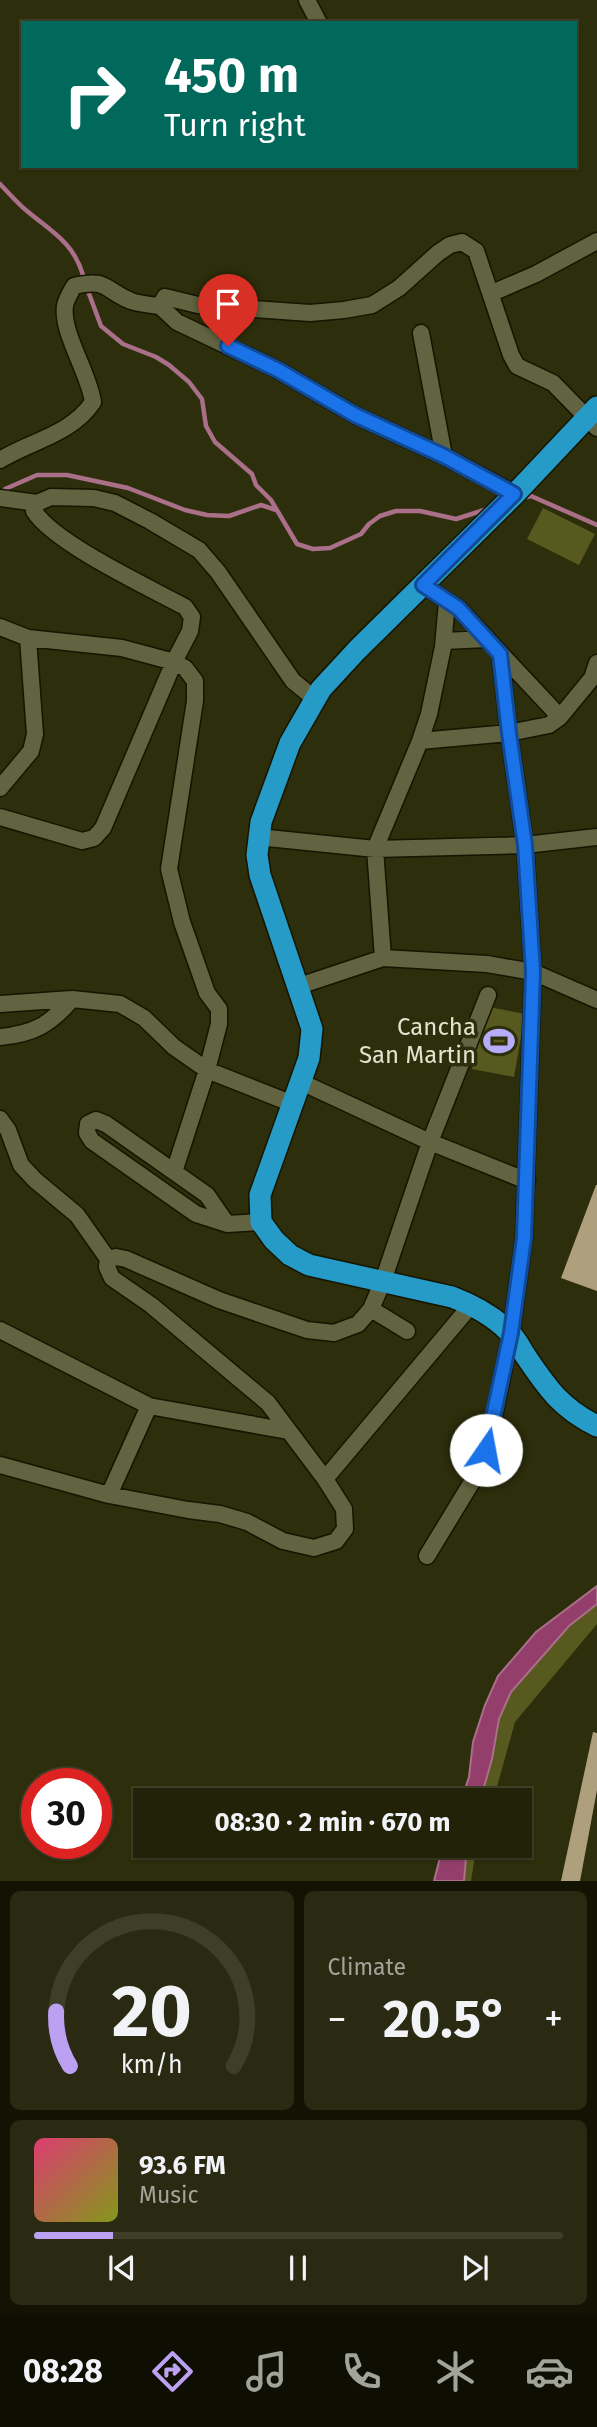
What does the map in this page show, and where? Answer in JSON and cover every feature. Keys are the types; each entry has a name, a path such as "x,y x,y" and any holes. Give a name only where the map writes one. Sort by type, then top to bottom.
{"highway":[{"path":"593,418 357,650 315,699 290,743 271,792 261,822 257,855 260,876 312,1029 309,1058 260,1195 261,1222 274,1240 290,1255 309,1265 452,1297 472,1304 511,1333 556,1399 575,1415 597,1426"}],"street":[{"path":"307,0 318,21"},
{"path":"159,306 165,297 198,305 310,313 372,305 400,288 438,253 450,245 462,242 477,251 517,366 553,383 593,418"},
{"path":"492,293 536,274 597,242"},
{"path":"0,460 52,436 86,413 93,402 91,388 65,323 65,305 74,286 93,282 132,301 159,306 177,321 278,370 355,415 444,456 514,494"},
{"path":"421,332 444,456"},
{"path":"0,498 37,503 51,497 94,498 115,503 199,551 218,572 293,681 315,699"},
{"path":"0,817 82,841 94,838 103,828 174,662 190,631 192,617 185,607 87,554 40,521 34,511 37,503"},
{"path":"423,585 458,608 560,717"},
{"path":"383,958 375,849 429,714 444,641 447,601"},
{"path":"0,627 28,638 122,648 174,662 185,668 195,681 195,701 169,869 182,922 207,993 219,1009 219,1024 174,1172"},
{"path":"0,788 31,751 35,734 28,638"},
{"path":"444,641 487,639"},
{"path":"427,1556 481,1467 511,1333 524,1238 533,972 525,845 500,654"},
{"path":"420,741 509,733 549,726 560,717 592,678 597,663"},
{"path":"258,837 375,849 525,845 597,837"},
{"path":"299,986 383,958 487,964 533,972 597,1000"},
{"path":"108,1259 127,1259 219,1300 307,1331 334,1333 358,1324 371,1309 383,1281 430,1142 488,995"},
{"path":"0,1037 17,1036 39,1028 57,1017 72,999"},
{"path":"0,1004 72,999 120,1004 144,1018 174,1046 207,1070 293,1104"},
{"path":"301,1082 430,1142 527,1181"},
{"path":"0,1119 8,1130 21,1165 77,1216 108,1259 107,1267 112,1278 151,1305 268,1403 344,1509 345,1529 336,1541 314,1548 283,1541 247,1522 220,1514 109,1495 0,1465"},
{"path":"227,1224 207,1195 106,1124 96,1120 88,1124 86,1133 92,1141 196,1214 227,1224 261,1222"},
{"path":"325,1479 472,1304"},
{"path":"371,1309 407,1331"},
{"path":"0,1330 149,1406 288,1431"},
{"path":"109,1495 149,1406"}],"shaded area":[{"path":"543,508 595,534 579,565 527,539"},
{"name":"Cancha San Martin","path":"484,1006 525,1014 514,1077 472,1069"},
{"path":"597,1586 597,1604 569,1626 511,1692 499,1719 484,1788 465,1788 473,1742 498,1676 536,1632"},
{"path":"597,1604 597,1624 515,1722 497,1788 484,1788 499,1719 511,1692 569,1626"},
{"path":"440,1858 466,1858 464,1881 434,1881"},
{"path":"466,1858 475,1858 471,1881 464,1881"}],"building":[{"path":"597,1185 597,1291 561,1278"},
{"path":"593,1732 597,1733 597,1790 580,1881 561,1881"}],"waterway":[{"path":"0,184 67,246 74,254 83,275"},
{"path":"88,291 101,326 123,344 169,365 189,382 202,399 206,426 215,442 252,474 256,485 271,500 297,544 313,549 330,548 361,534 380,516 396,511 420,511 456,519 484,510"},
{"path":"5,489 37,475 67,475 128,488 185,510 207,515 229,516 261,505 276,510"},
{"path":"527,497 531,496 597,525"}],"place":[{"name":"Cancha San Martin","path":"499,1041"}],"route":[{"path":"228,346 278,370 355,415 444,456 514,494 423,585 458,608 500,654 525,845 533,972 524,1238 511,1333 486,1450"}]}
